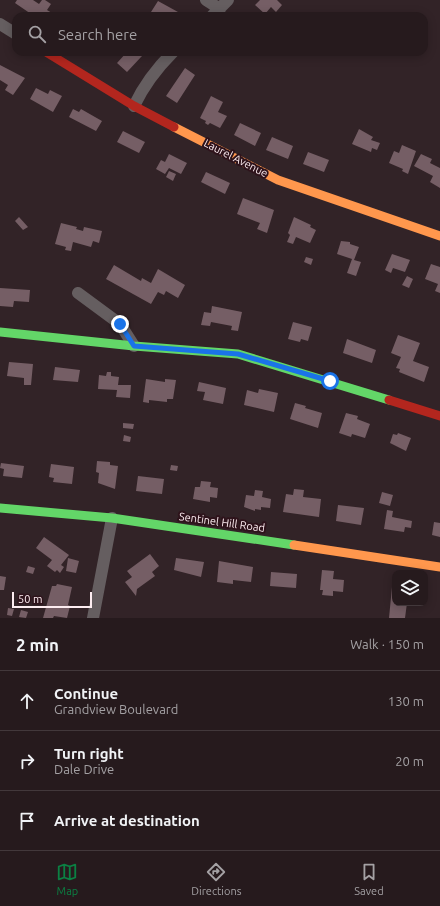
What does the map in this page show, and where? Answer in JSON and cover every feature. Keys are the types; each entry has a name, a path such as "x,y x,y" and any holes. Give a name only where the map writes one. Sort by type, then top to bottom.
{"street":[{"path":"206,0 216,12 228,0"},
{"path":"0,24 12,32"},
{"name":"Laurel Avenue","path":"53,56 134,106 278,180 440,236"},
{"path":"134,106 139,94 169,56"},
{"path":"78,293 120,324 134,346"},
{"path":"0,332 134,346 238,354 317,376 440,416"},
{"name":"Sentinel Hill Road","path":"0,508 112,518 440,567"},
{"path":"93,618 112,518"}],"building":[{"path":"17,0 33,0 39,4 42,0 45,0 51,4 47,10 50,12 28,12 15,3"},
{"path":"260,0 277,0 282,5 276,12 271,7 267,12 263,12 255,5"},
{"path":"158,1 178,12 151,12"},
{"path":"123,56 142,56 127,72 117,63"},
{"path":"0,65 25,78 13,95 5,90 8,85 0,80"},
{"path":"185,68 195,75 177,103 166,96"},
{"path":"36,88 48,94 50,90 62,96 53,112 30,99"},
{"path":"211,96 223,102 218,112 227,116 220,128 210,123 208,125 205,123 206,121 200,118"},
{"path":"73,109 79,112 81,109 102,121 96,131 69,117"},
{"path":"240,123 261,133 255,146 234,135"},
{"path":"359,129 373,137 371,140 380,143 377,150 372,148 371,152 352,144"},
{"path":"123,131 145,142 139,153 117,142"},
{"path":"272,137 293,146 288,159 266,150"},
{"path":"402,145 416,151 408,174 402,171 403,169 389,163 394,151 399,153"},
{"path":"308,152 329,160 324,172 303,164"},
{"path":"169,154 187,163 181,174 169,168 165,174 156,169 161,160 165,162"},
{"path":"421,154 432,159 430,163 440,168 440,188 430,182 433,176 414,166"},
{"path":"169,171 176,174 173,181 166,177"},
{"path":"206,172 230,183 225,194 201,182"},
{"path":"243,198 274,210 267,233 257,229 260,223 237,214"},
{"path":"19,217 28,227 23,230 15,221"},
{"path":"294,217 311,225 310,227 316,230 310,243 296,237 293,244 287,242 290,235 288,233"},
{"path":"61,223 77,227 76,229 83,231 84,227 102,231 99,243 93,241 91,247 73,242 71,251 65,250 66,247 55,244"},
{"path":"341,241 350,242 350,244 359,247 354,260 361,262 356,276 347,273 352,259 337,254"},
{"path":"392,254 410,260 405,272 393,268 391,273 385,270"},
{"path":"306,257 313,259 311,265 304,262"},
{"path":"431,264 440,267 440,293 435,291 438,284 425,279"},
{"path":"114,265 141,281 142,278 151,283 158,269 185,285 178,298 166,291 164,295 158,292 151,304 106,279"},
{"path":"407,276 413,279 409,288 402,285"},
{"path":"0,288 30,290 29,302 14,301 13,307 0,306"},
{"path":"212,306 242,312 238,331 231,330 232,326 211,322 210,326 201,325 204,312 211,313"},
{"path":"293,322 312,327 308,341 301,339 300,342 288,339"},
{"path":"398,335 420,343 413,361 429,367 424,382 399,372 400,369 396,368 401,357 391,353"},
{"path":"347,339 376,350 372,363 343,353"},
{"path":"9,362 33,364 31,385 24,385 24,378 7,376"},
{"path":"55,367 80,370 78,382 53,380"},
{"path":"107,372 111,372 111,376 119,377 118,385 131,385 130,398 116,397 117,390 98,389 99,375 106,376"},
{"path":"146,379 165,382 165,379 176,380 173,399 167,399 167,402 149,400 149,403 143,402"},
{"path":"199,382 226,388 223,404 203,400 205,392 197,391"},
{"path":"259,389 278,393 274,412 244,405 247,390 258,393"},
{"path":"295,403 306,406 305,408 322,413 318,428 290,419"},
{"path":"346,413 358,416 357,419 370,424 365,438 352,434 351,437 339,433"},
{"path":"123,423 134,424 133,429 123,428"},
{"path":"398,433 411,438 406,451 390,443 393,434 397,435"},
{"path":"124,435 131,437 130,442 123,441"},
{"path":"97,461 110,462 110,465 118,466 115,489 98,483 99,473 96,472"},
{"path":"1,463 24,466 22,478 3,476 4,469 0,468"},
{"path":"51,464 74,467 72,484 53,482 54,478 49,477"},
{"path":"171,465 178,466 177,471 170,470"},
{"path":"138,476 164,479 162,494 136,491"},
{"path":"201,481 211,482 210,487 218,488 217,498 210,497 210,502 193,499 195,487 200,487"},
{"path":"294,489 304,490 303,497 321,499 319,517 283,512 286,494 293,495"},
{"path":"255,490 263,491 262,497 271,499 270,508 261,507 261,510 255,509 255,511 244,507 246,495 254,496"},
{"path":"382,492 393,495 390,506 379,503"},
{"path":"338,505 364,508 361,525 336,521"},
{"path":"387,510 393,511 392,517 412,521 411,528 405,527 404,532 384,529"},
{"path":"434,522 440,523 440,537 432,535"},
{"path":"44,537 69,555 61,565 64,567 60,573 57,570 55,572 47,566 52,560 36,548"},
{"path":"150,554 159,566 152,572 155,576 137,589 136,596 125,582 132,577 127,571"},
{"path":"68,558 79,561 76,573 66,571"},
{"path":"176,558 204,562 201,577 174,570"},
{"path":"219,561 253,567 251,582 233,580 233,584 217,582"},
{"path":"28,566 35,568 33,574 26,572"},
{"path":"322,570 334,571 333,579 344,580 343,592 333,591 333,596 322,595 323,590 320,590"},
{"path":"271,572 297,574 296,588 270,586"},
{"path":"0,576 6,577 4,590 0,590"},
{"path":"57,584 72,587 67,618 54,616 53,618 43,618 52,586 56,586"},
{"path":"392,587 392,606 407,606 405,618 389,618"},
{"path":"8,608 14,609 12,616 7,615"},
{"path":"21,610 28,612 26,618 19,617"}],"traffic: fast":[{"path":"0,332 134,346 238,354 389,400"},
{"path":"0,508 112,518 294,545"}],"traffic: slow":[{"path":"174,127 278,180 440,236"},
{"path":"294,545 440,567"}],"traffic: jam":[{"path":"53,56 134,106 174,127"},
{"path":"389,400 440,416"}],"route":[{"path":"120,324 134,346 238,354 330,381"}]}
